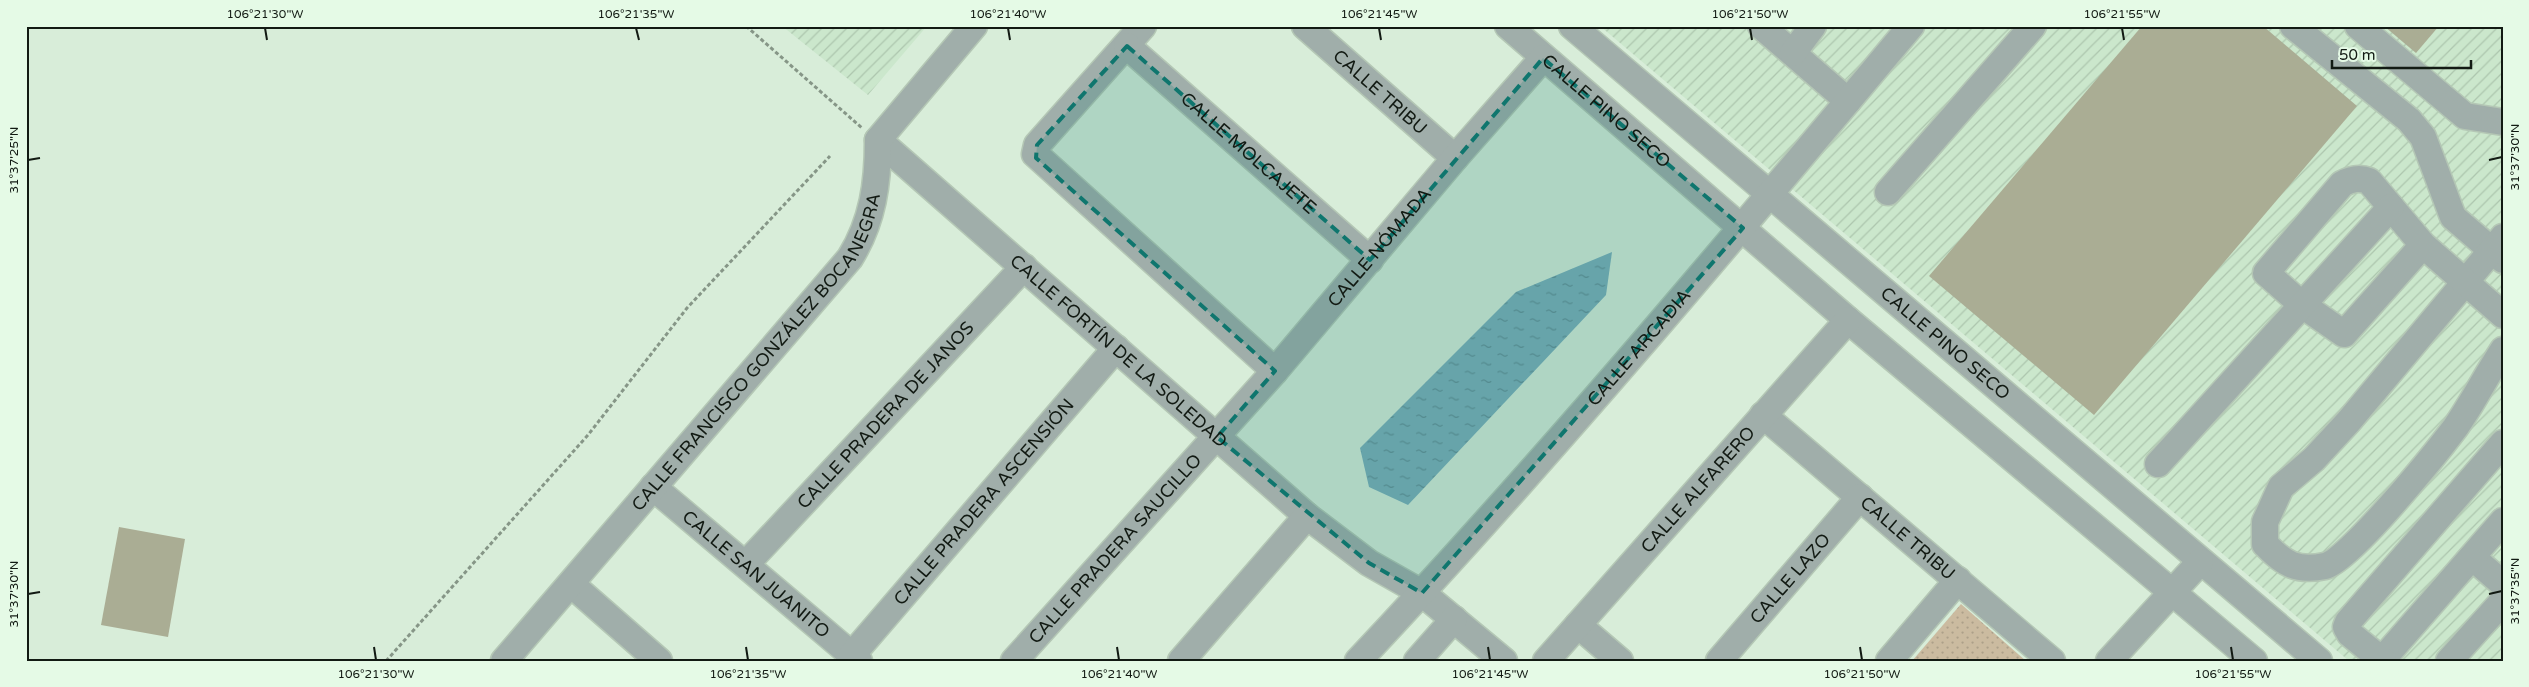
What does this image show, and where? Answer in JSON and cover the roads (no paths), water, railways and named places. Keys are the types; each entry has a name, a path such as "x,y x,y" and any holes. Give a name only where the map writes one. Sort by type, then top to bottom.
{"street":[{"path":"878,140 974,26"},
{"path":"1143,26 1037,145 1034,154 1275,370"},
{"name":"CALLE TRIBU","path":"1306,26 1455,158"},
{"name":"CALLE PINO SECO","path":"1508,26 1848,320 2254,661"},
{"name":"CALLE PINO SECO","path":"1572,26 2318,661"},
{"path":"1761,26 1848,101"},
{"path":"1793,53 1813,26"},
{"name":"CALLE ARCADIA","path":"1358,661 1422,593 1743,228 1911,26"},
{"path":"1888,192 2033,26"},
{"path":"2293,26 2409,120 2423,137 2453,217 2499,249 2463,282 2349,421 2314,459 2281,487 2265,522 2266,544 2278,558 2297,568 2327,566 2352,548 2380,518 2455,428 2503,350"},
{"path":"2358,26 2465,116 2503,122"},
{"name":"CALLE MOLCAJETE","path":"1127,46 1370,260"},
{"name":"CALLE NÓMADA","path":"1217,437 1370,260 1455,158 1543,58"},
{"name":"CALLE FORTÍN DE LA SOLEDAD","path":"878,140 1307,516 1369,563 1422,593 1504,661"},
{"name":"CALLE FRANCISCO GONZÁLEZ BOCANEGRA","path":"504,661 850,258 865,231 870,214 878,169 878,140"},
{"path":"2423,245 2344,334 2301,304 2266,273 2342,184 2350,179 2369,181 2423,245 2503,316"},
{"path":"2158,464 2301,304 2391,207"},
{"name":"CALLE PRADERA DE JANOS","path":"746,564 1024,267"},
{"name":"CALLE ALFARERO","path":"1546,661 1848,320"},
{"name":"CALLE PRADERA ASCENSIÓN","path":"856,658 1116,348"},
{"name":"CALLE TRIBU","path":"1763,414 2052,661"},
{"name":"CALLE PRADERA SAUCILLO","path":"1014,661 1217,437"},
{"path":"2503,443 2348,622 2346,627 2350,634 2382,660 2503,522"},
{"name":"CALLE SAN JUANITO","path":"653,487 856,658"},
{"name":"CALLE LAZO","path":"1719,661 1860,497"},
{"path":"1181,661 1307,516"},
{"path":"2472,557 2503,584"},
{"path":"2109,661 2170,592 2200,562"},
{"path":"1889,661 1958,580"},
{"path":"571,584 658,661"},
{"path":"2449,661 2503,601"},
{"path":"1417,661 1454,619"},
{"path":"1578,625 1620,661"}],"water":[{"path":"1612,252 1606,295 1408,505 1369,487 1360,448 1516,292"}]}
